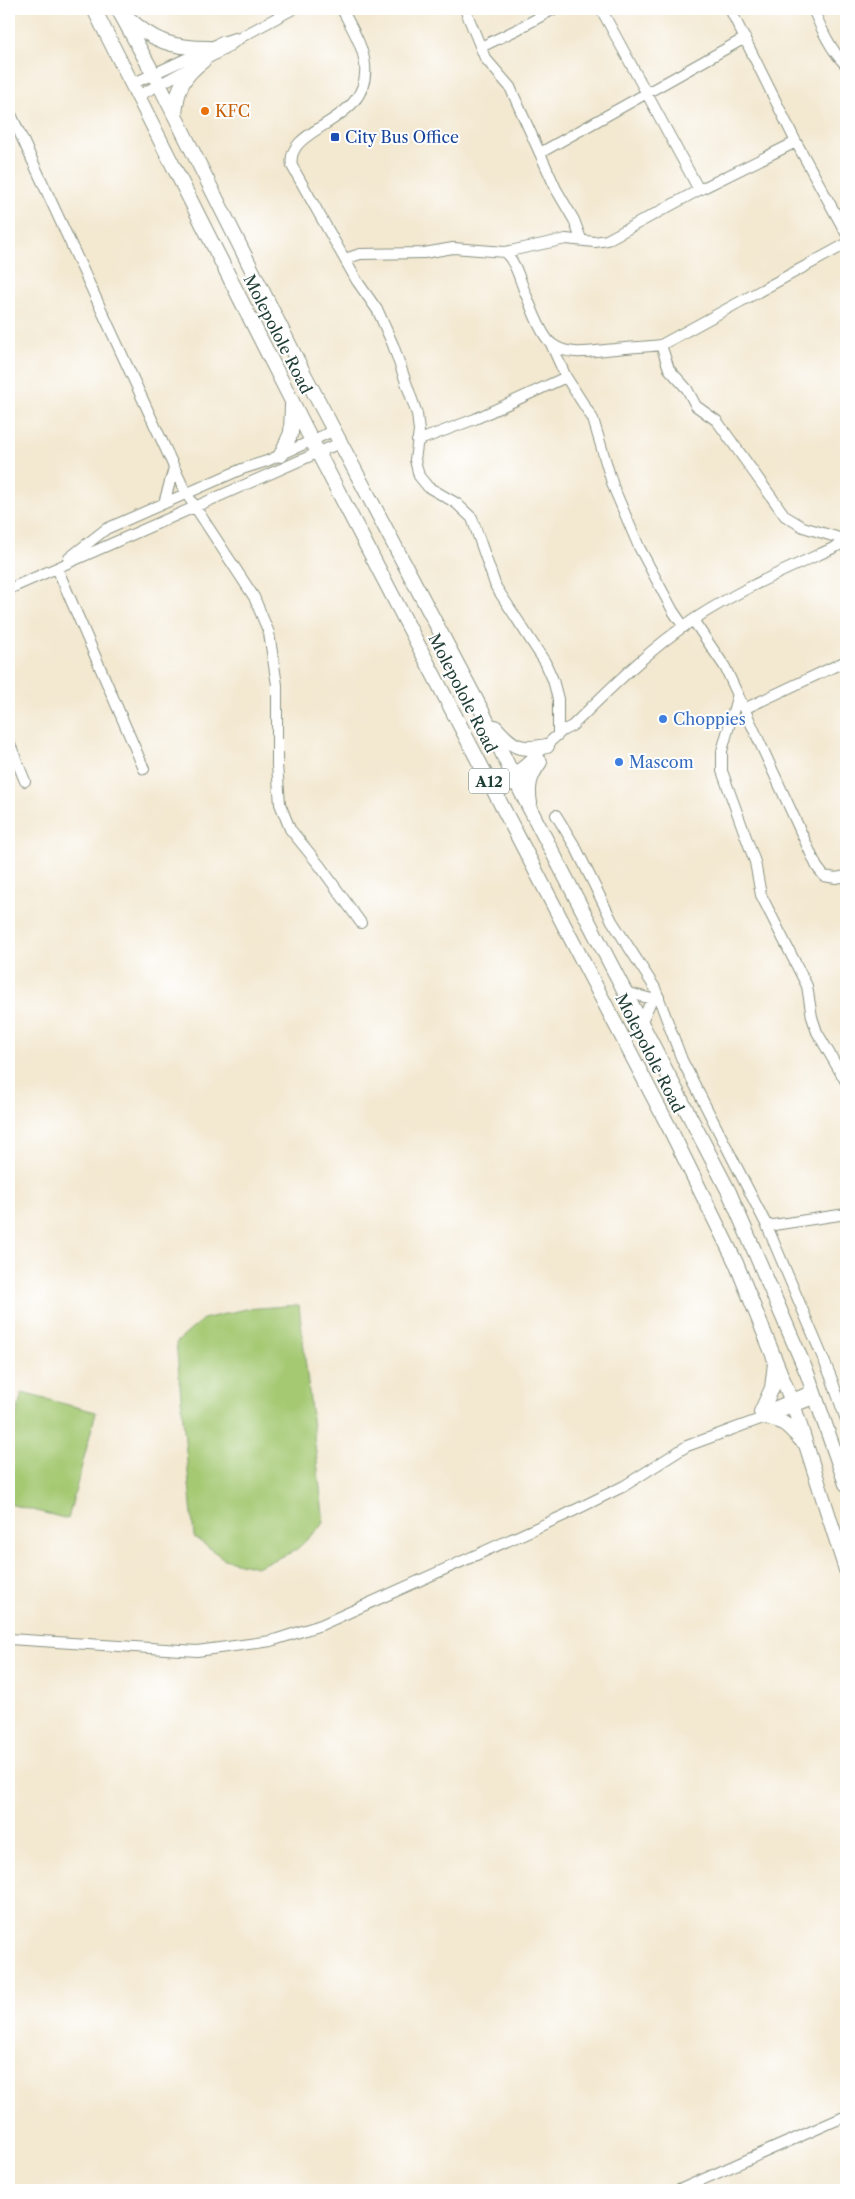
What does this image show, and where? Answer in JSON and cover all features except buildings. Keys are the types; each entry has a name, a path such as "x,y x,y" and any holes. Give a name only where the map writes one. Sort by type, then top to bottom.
{"main road":[{"name":"Molepolole Road","path":"94,9 315,447 495,791 736,1263 792,1403 846,1570"},
{"name":"Molepolole Road","path":"118,9 156,79 302,370 483,713 514,778 729,1192 776,1298 815,1394 846,1484"},
{"path":"118,9 138,28 154,39 206,54 188,73 181,85 176,99 174,117"},
{"path":"281,455 291,433 293,415 291,400"},
{"path":"483,713 508,741 519,748 527,749 547,746"},
{"path":"530,809 528,787 531,775 540,762"},
{"path":"775,1360 772,1388 763,1415 786,1424 808,1448"}],"street":[{"path":"135,90 206,54 222,42 243,36 293,9"},
{"path":"342,9 361,46 365,74 362,92 346,110 301,141 294,148 291,157 292,166 345,259 378,312 393,345 417,414 418,441 415,460 419,476 428,487 456,503 472,518 496,587 545,662 553,680 558,699 558,735"},
{"path":"465,9 490,66 510,87 581,239"},
{"path":"481,47 554,9"},
{"path":"601,9 698,190"},
{"path":"730,9 796,142 846,234"},
{"path":"813,9 825,35 846,65"},
{"path":"540,153 745,38"},
{"path":"9,110 186,493 254,597 269,633 278,685 277,765 280,804 290,830 320,866 361,923"},
{"path":"345,259 360,254 424,253 453,248 505,252 566,239 581,239 594,242 607,240 698,190 796,142"},
{"path":"551,344 568,352 582,353 662,345 846,244"},
{"path":"505,252 517,270 526,295 566,377 593,419 613,486 639,548 673,611 684,626"},
{"path":"662,345 669,369 687,389 696,406 717,421 785,516 802,528 846,541"},
{"path":"418,441 466,423 566,377"},
{"path":"9,589 273,472 315,447 338,436"},
{"path":"57,568 106,529 242,469 281,455 315,447"},
{"path":"267,461 273,472"},
{"path":"164,503 174,468"},
{"path":"514,778 558,735 572,726 629,670 684,626 743,590 846,541"},
{"path":"57,568 144,770"},
{"path":"693,620 724,667 738,694 816,867 824,876 836,878 846,876"},
{"path":"744,709 846,661"},
{"path":"738,694 722,751 722,771 755,862 762,895 807,986 812,1017 817,1032 846,1082"},
{"path":"495,791 540,762 567,736 572,726"},
{"path":"9,742 25,782"},
{"path":"556,816 576,848 612,920 655,998 682,1060 767,1226 831,1378 846,1420"},
{"path":"625,992 655,998"},
{"path":"641,1023 655,998"},
{"path":"767,1226 846,1214"},
{"path":"9,1639 197,1651 271,1642 321,1625 565,1515 624,1486 687,1446 815,1394"},
{"path":"680,2190 846,2116"}],"green space":[{"path":"299,1305 324,1523 295,1551 256,1567 224,1559 194,1537 176,1343 203,1319 246,1309"},
{"path":"22,1393 96,1412 68,1519 9,1504 9,1443"}],"place":[{"name":"KFC","path":"205,111"},
{"name":"City Bus Office","path":"335,137"},
{"name":"Choppies","path":"663,719"},
{"name":"Mascom","path":"619,762"}]}
